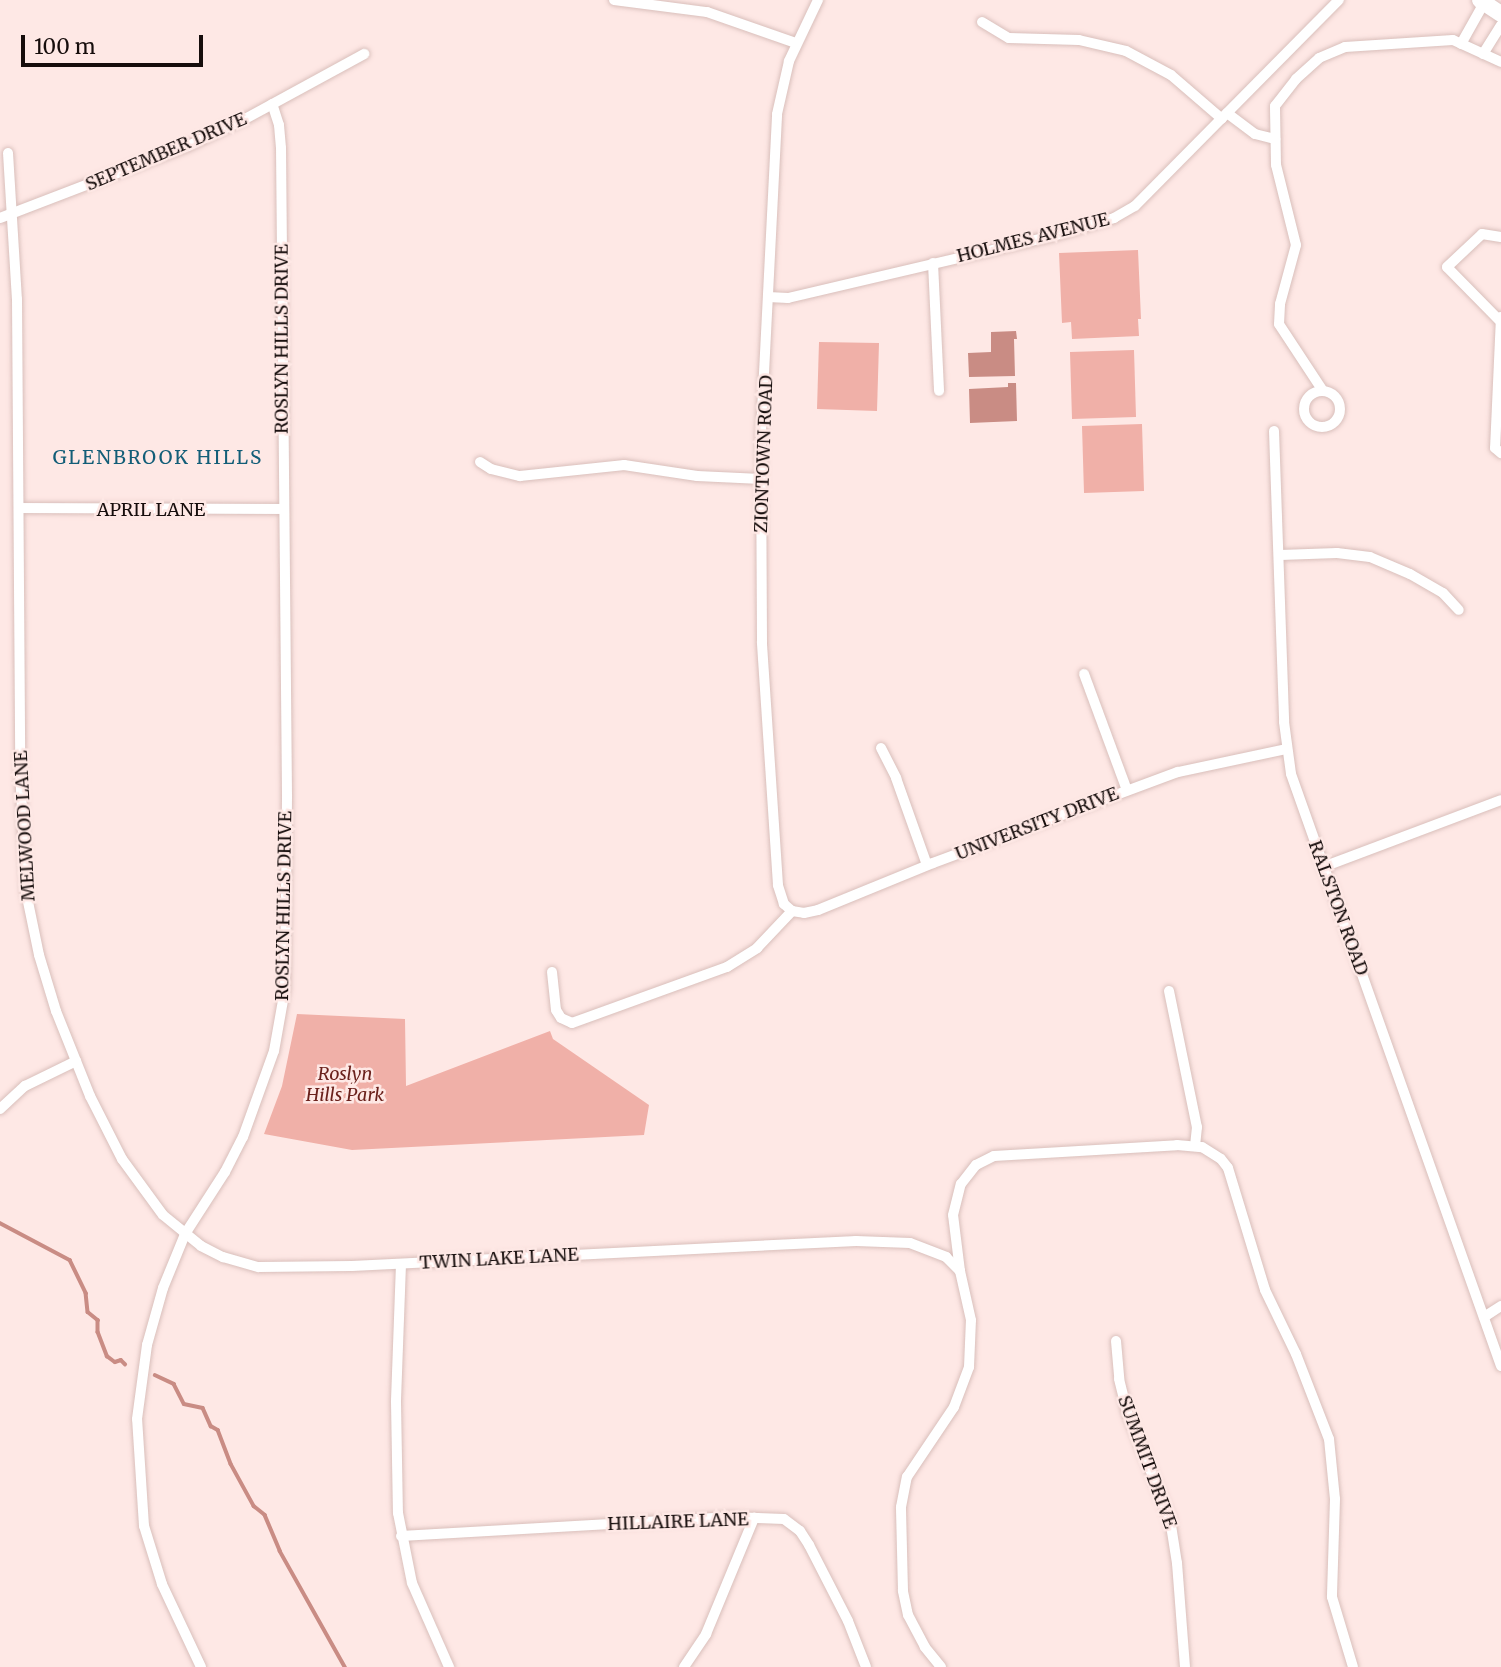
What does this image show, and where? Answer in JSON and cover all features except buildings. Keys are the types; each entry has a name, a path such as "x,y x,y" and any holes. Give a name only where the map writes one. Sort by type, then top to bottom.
{"main road":[{"path":"1482,1 1501,14"}],"street":[{"path":"614,0 707,12 796,43"},
{"name":"ZIONTOWN ROAD","path":"792,911 784,904 778,885 762,642 761,480 777,114 786,71 796,43 818,0"},
{"name":"HOLMES AVENUE","path":"768,297 788,298 1114,218 1135,206 1339,0"},
{"path":"1461,44 1482,1"},
{"path":"982,22 1009,38 1079,40 1126,51 1171,75 1224,116 1255,134 1275,139"},
{"path":"1483,54 1501,25"},
{"path":"1323,391 1279,324 1280,304 1296,246 1276,165 1275,106 1296,79 1319,58 1345,47 1453,40 1501,62"},
{"name":"SEPTEMBER DRIVE","path":"5,216 188,146 363,54"},
{"name":"ROSLYN HILLS DRIVE","path":"201,1667 175,1616 151,1555 144,1526 136,1441 138,1396 147,1345 163,1288 184,1234 225,1172 243,1137 268,1071 281,1021 287,956 281,148 279,125 272,104"},
{"name":"MELWOOD LANE","path":"8,153 5,216 17,299 20,769 26,892 39,955 76,1061 103,1125 122,1159 163,1215 184,1234 223,1257 259,1267 401,1264"},
{"path":"1501,237 1482,234 1447,267 1500,319 1495,448 1501,453"},
{"path":"933,263 939,391"},
{"name":"RALSTON ROAD","path":"1273,431 1286,749 1298,801 1501,1366"},
{"path":"480,462 491,469 520,477 624,465 697,476 761,480"},
{"name":"APRIL LANE","path":"19,508 283,509"},
{"path":"1280,555 1337,552 1370,557 1410,574 1443,593 1459,610"},
{"path":"1084,674 1127,790"},
{"path":"881,748 896,778 927,865"},
{"name":"UNIVERSITY DRIVE","path":"792,911 804,913 818,910 927,865 1127,790 1212,762 1286,749"},
{"path":"1323,867 1501,800"},
{"path":"552,972 558,1015 572,1023 727,967 757,948 792,911"},
{"path":"1169,991 1197,1127 1195,1145"},
{"path":"0,1109 25,1086 76,1061"},
{"path":"941,1667 925,1647 908,1615 903,1591 901,1507 907,1477 954,1407 969,1367 971,1320 960,1271 954,1204 961,1184 970,1172 987,1158 1013,1154 1195,1145 1211,1151 1228,1168 1265,1290 1296,1354 1329,1439 1335,1499 1332,1597 1353,1667"},
{"name":"TWIN LAKE LANE","path":"449,1667 424,1614 406,1562 398,1514 396,1402 401,1264 856,1241 910,1243 946,1257 960,1271"},
{"path":"1484,1317 1501,1306"},
{"name":"SUMMIT DRIVE","path":"1116,1341 1119,1379 1127,1412 1170,1519 1177,1563 1185,1667"},
{"path":"684,1667 706,1634 754,1518"},
{"name":"HILLAIRE LANE","path":"401,1536 754,1518 784,1519 800,1531 848,1621 866,1667"}],"green space":[{"path":"1138,250 1141,319 1138,319 1139,336 1072,339 1071,322 1062,323 1059,253"},
{"path":"819,342 879,343 877,411 817,409"},
{"path":"1134,350 1136,417 1072,419 1070,352"},
{"path":"1142,424 1144,491 1084,493 1082,426"},
{"name":"Roslyn Hills Park","path":"297,1014 405,1019 406,1086 550,1031 553,1039 649,1105 644,1135 352,1150 264,1134 282,1086"}],"shaded area":[{"path":"1016,331 1015,376 969,377 968,353 991,352 991,332"},
{"path":"1008,383 1016,383 1017,421 970,423 969,389 1008,387"}],"waterway":[{"path":"0,1223 70,1260 86,1293 88,1312 98,1320 98,1332 107,1356 115,1362 121,1360 125,1364"},
{"path":"155,1375 174,1384 184,1404 203,1408 211,1426 218,1430 231,1464 254,1506 265,1515 280,1551 345,1667"}],"district":[{"name":"GLENBROOK HILLS","path":"158,458"}]}
